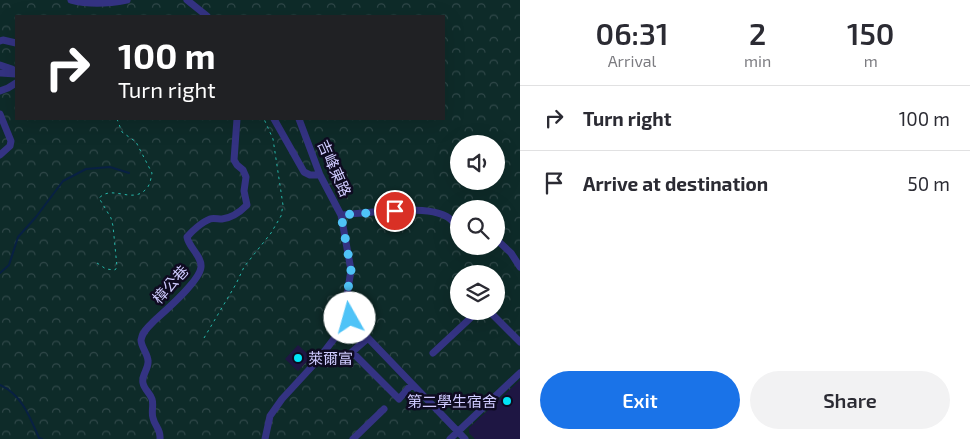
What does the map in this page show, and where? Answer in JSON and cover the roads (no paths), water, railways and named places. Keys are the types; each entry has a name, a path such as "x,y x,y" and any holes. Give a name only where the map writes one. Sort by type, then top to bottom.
{"street":[{"path":"71,0 89,4 106,4 127,0"},
{"path":"187,0 206,15"},
{"path":"0,41 15,43"},
{"path":"0,65 15,72"},
{"path":"0,73 15,73"},
{"path":"0,91 15,84"},
{"path":"0,114 12,141 10,146 0,155"},
{"name":"樟公巷","path":"160,439 161,433 153,419 152,399 142,381 149,359 141,339 149,326 199,276 201,262 188,243 187,237 191,231 210,218 233,216 246,205 244,191 246,177 243,170 234,160 237,120"},
{"path":"275,120 304,172 310,175 320,175"},
{"name":"吉峰東路","path":"299,120 320,175 341,215 351,270 346,302 350,318"},
{"path":"341,215 413,210 435,212 450,219"},
{"path":"505,248 511,253 520,267"},
{"path":"265,439 270,416 282,399 317,361 350,318 465,439"},
{"path":"432,353 468,320"},
{"path":"499,320 520,342"},
{"path":"368,338 352,352 399,399 412,384"},
{"path":"450,439 520,373"},
{"path":"353,439 384,409"}],"waterway":[{"path":"0,273 9,265 18,237 36,217 63,181 86,169 110,167 129,173"},
{"path":"0,385 8,389 20,401 29,415 39,438 42,439"}],"place":[{"name":"萊爾富","path":"298,358"},
{"name":"第二學生宿舍","path":"507,401"}]}
